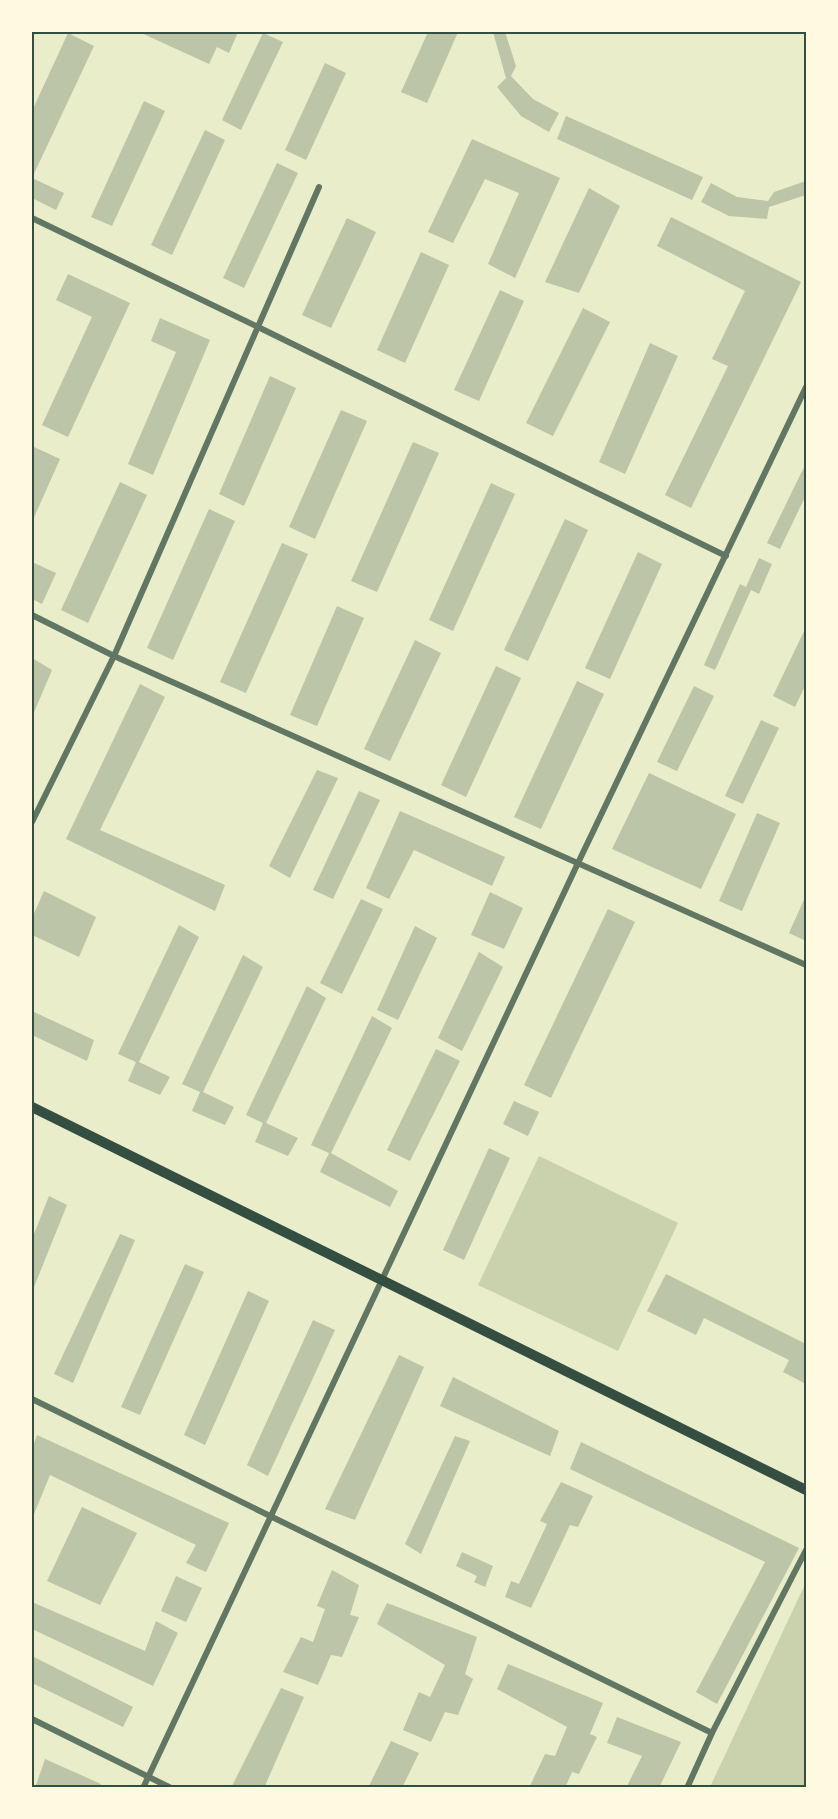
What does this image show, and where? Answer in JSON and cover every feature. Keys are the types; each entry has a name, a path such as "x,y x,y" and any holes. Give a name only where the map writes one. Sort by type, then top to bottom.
{"main road":[{"path":"32,1107 807,1490"}],"street":[{"path":"32,822 114,656 319,187"},
{"path":"32,218 726,556"},
{"path":"143,1788 578,863 807,387"},
{"path":"32,615 114,656 807,965"},
{"path":"32,1399 712,1733"},
{"path":"687,1788 712,1733 807,1550"},
{"path":"32,1719 171,1788"}],"green space":[{"path":"539,1156 678,1223 618,1351 478,1285"},
{"path":"806,1582 806,1787 710,1787"}],"building":[{"path":"139,32 238,32 229,53 217,47 209,64"},
{"path":"428,32 458,32 427,103 401,92"},
{"path":"493,32 505,32 516,66 511,76 533,99 559,113 549,132 521,116 497,87 506,78"},
{"path":"68,33 94,46 32,178 32,111"},
{"path":"263,33 283,42 241,130 222,120"},
{"path":"325,63 346,73 306,160 285,150"},
{"path":"144,101 165,111 112,226 91,217"},
{"path":"566,116 703,177 692,200 557,139"},
{"path":"205,130 225,140 172,255 151,245"},
{"path":"472,139 560,178 515,278 488,264 519,193 485,179 453,243 428,232"},
{"path":"277,163 298,173 244,288 223,278"},
{"path":"32,178 64,193 56,210 32,198"},
{"path":"806,181 806,195 769,207 767,219 729,216 701,202 711,183 737,197 768,201 774,192"},
{"path":"589,188 620,206 579,293 545,282"},
{"path":"671,217 801,282 691,508 665,495 728,366 712,359 745,291 657,246"},
{"path":"347,218 376,232 331,328 302,315"},
{"path":"421,252 449,265 405,363 377,350"},
{"path":"68,274 130,303 68,437 42,425 92,317 56,300"},
{"path":"500,290 524,301 479,401 454,390"},
{"path":"583,308 610,322 553,436 526,423"},
{"path":"160,318 210,340 153,475 128,464 176,352 151,341"},
{"path":"650,343 678,356 625,474 599,462"},
{"path":"270,376 296,388 244,506 219,494"},
{"path":"341,410 367,421 315,539 289,527"},
{"path":"413,442 439,453 377,592 351,581"},
{"path":"34,447 60,459 32,522 32,453"},
{"path":"806,463 806,495 780,549 767,543"},
{"path":"120,482 147,495 88,623 61,610"},
{"path":"491,483 515,494 453,631 429,620"},
{"path":"209,509 235,521 173,660 147,648"},
{"path":"565,519 588,530 528,661 504,650"},
{"path":"282,543 308,554 246,693 220,682"},
{"path":"638,552 662,564 610,679 585,668"},
{"path":"759,558 772,564 759,594 751,590 715,670 704,665 740,584 746,587"},
{"path":"32,562 56,573 42,604 32,599"},
{"path":"337,606 364,618 317,726 290,715"},
{"path":"806,627 806,684 795,707 773,696"},
{"path":"415,640 441,653 390,761 364,749"},
{"path":"32,658 52,670 32,717"},
{"path":"496,666 521,678 466,797 441,785"},
{"path":"577,681 604,694 541,829 514,817"},
{"path":"140,684 165,697 100,830 225,885 215,911 66,839"},
{"path":"694,686 714,696 677,771 657,762"},
{"path":"761,720 779,728 743,804 725,796"},
{"path":"317,770 338,778 290,878 269,866"},
{"path":"649,773 736,814 701,889 612,849"},
{"path":"359,791 380,800 333,899 313,890"},
{"path":"400,811 505,857 492,886 414,850 389,899 366,888"},
{"path":"757,813 780,823 742,911 719,901"},
{"path":"44,891 96,917 79,957 32,935 32,918"},
{"path":"490,892 523,908 504,949 471,935"},
{"path":"806,895 806,941 789,933"},
{"path":"361,899 383,909 342,994 320,983"},
{"path":"608,909 635,922 551,1098 524,1085"},
{"path":"179,925 199,937 139,1062 170,1077 160,1095 128,1081 136,1062 118,1054"},
{"path":"415,926 437,938 398,1020 377,1010"},
{"path":"479,952 503,967 462,1051 438,1038"},
{"path":"243,955 263,967 203,1092 234,1107 225,1125 192,1111 200,1092 182,1084"},
{"path":"307,986 326,998 266,1123 298,1138 288,1156 255,1142 263,1123 246,1115"},
{"path":"32,1011 94,1040 87,1061 32,1035"},
{"path":"372,1016 392,1028 331,1153 398,1191 390,1207 320,1172 329,1153 311,1145"},
{"path":"436,1049 460,1061 410,1161 387,1150"},
{"path":"514,1101 539,1112 528,1136 503,1124"},
{"path":"489,1148 510,1158 464,1260 443,1250"},
{"path":"49,1196 67,1205 32,1292 32,1239"},
{"path":"120,1234 135,1240 73,1383 54,1374"},
{"path":"185,1264 204,1272 140,1415 121,1407"},
{"path":"666,1274 806,1344 806,1384 783,1372 789,1360 704,1318 696,1335 647,1311"},
{"path":"248,1291 269,1301 205,1445 184,1435"},
{"path":"313,1320 335,1330 268,1476 247,1465"},
{"path":"399,1355 424,1367 355,1520 325,1509"},
{"path":"453,1377 559,1431 550,1456 440,1406"},
{"path":"37,1435 229,1523 206,1572 186,1563 196,1545 50,1475 32,1519 32,1449"},
{"path":"455,1436 470,1441 421,1554 405,1544"},
{"path":"581,1442 799,1548 717,1704 696,1692 765,1562 570,1469"},
{"path":"561,1482 593,1496 578,1527 570,1525 531,1608 505,1597 511,1581 519,1584 547,1524 540,1521"},
{"path":"82,1507 137,1533 100,1605 47,1581"},
{"path":"462,1552 493,1566 485,1587 474,1582 477,1576 456,1566"},
{"path":"332,1570 359,1585 350,1615 359,1617 342,1657 331,1655 318,1685 283,1672 301,1637 313,1642 325,1609 317,1606"},
{"path":"176,1576 202,1588 186,1622 161,1611"},
{"path":"32,1602 145,1651 156,1621 178,1633 153,1686 32,1629"},
{"path":"387,1603 477,1637 465,1674 473,1679 458,1715 445,1712 431,1742 403,1730 419,1692 430,1697 445,1665 377,1624"},
{"path":"32,1656 133,1707 123,1727 32,1683"},
{"path":"508,1664 603,1703 590,1734 597,1737 579,1774 572,1772 565,1788 529,1788 545,1754 555,1756 567,1727 497,1689"},
{"path":"281,1688 304,1697 264,1788 231,1788"},
{"path":"617,1717 681,1742 659,1788 626,1788 642,1756 607,1743"},
{"path":"391,1741 419,1753 402,1788 368,1788"},
{"path":"45,1759 101,1784 100,1788 35,1788"}]}
